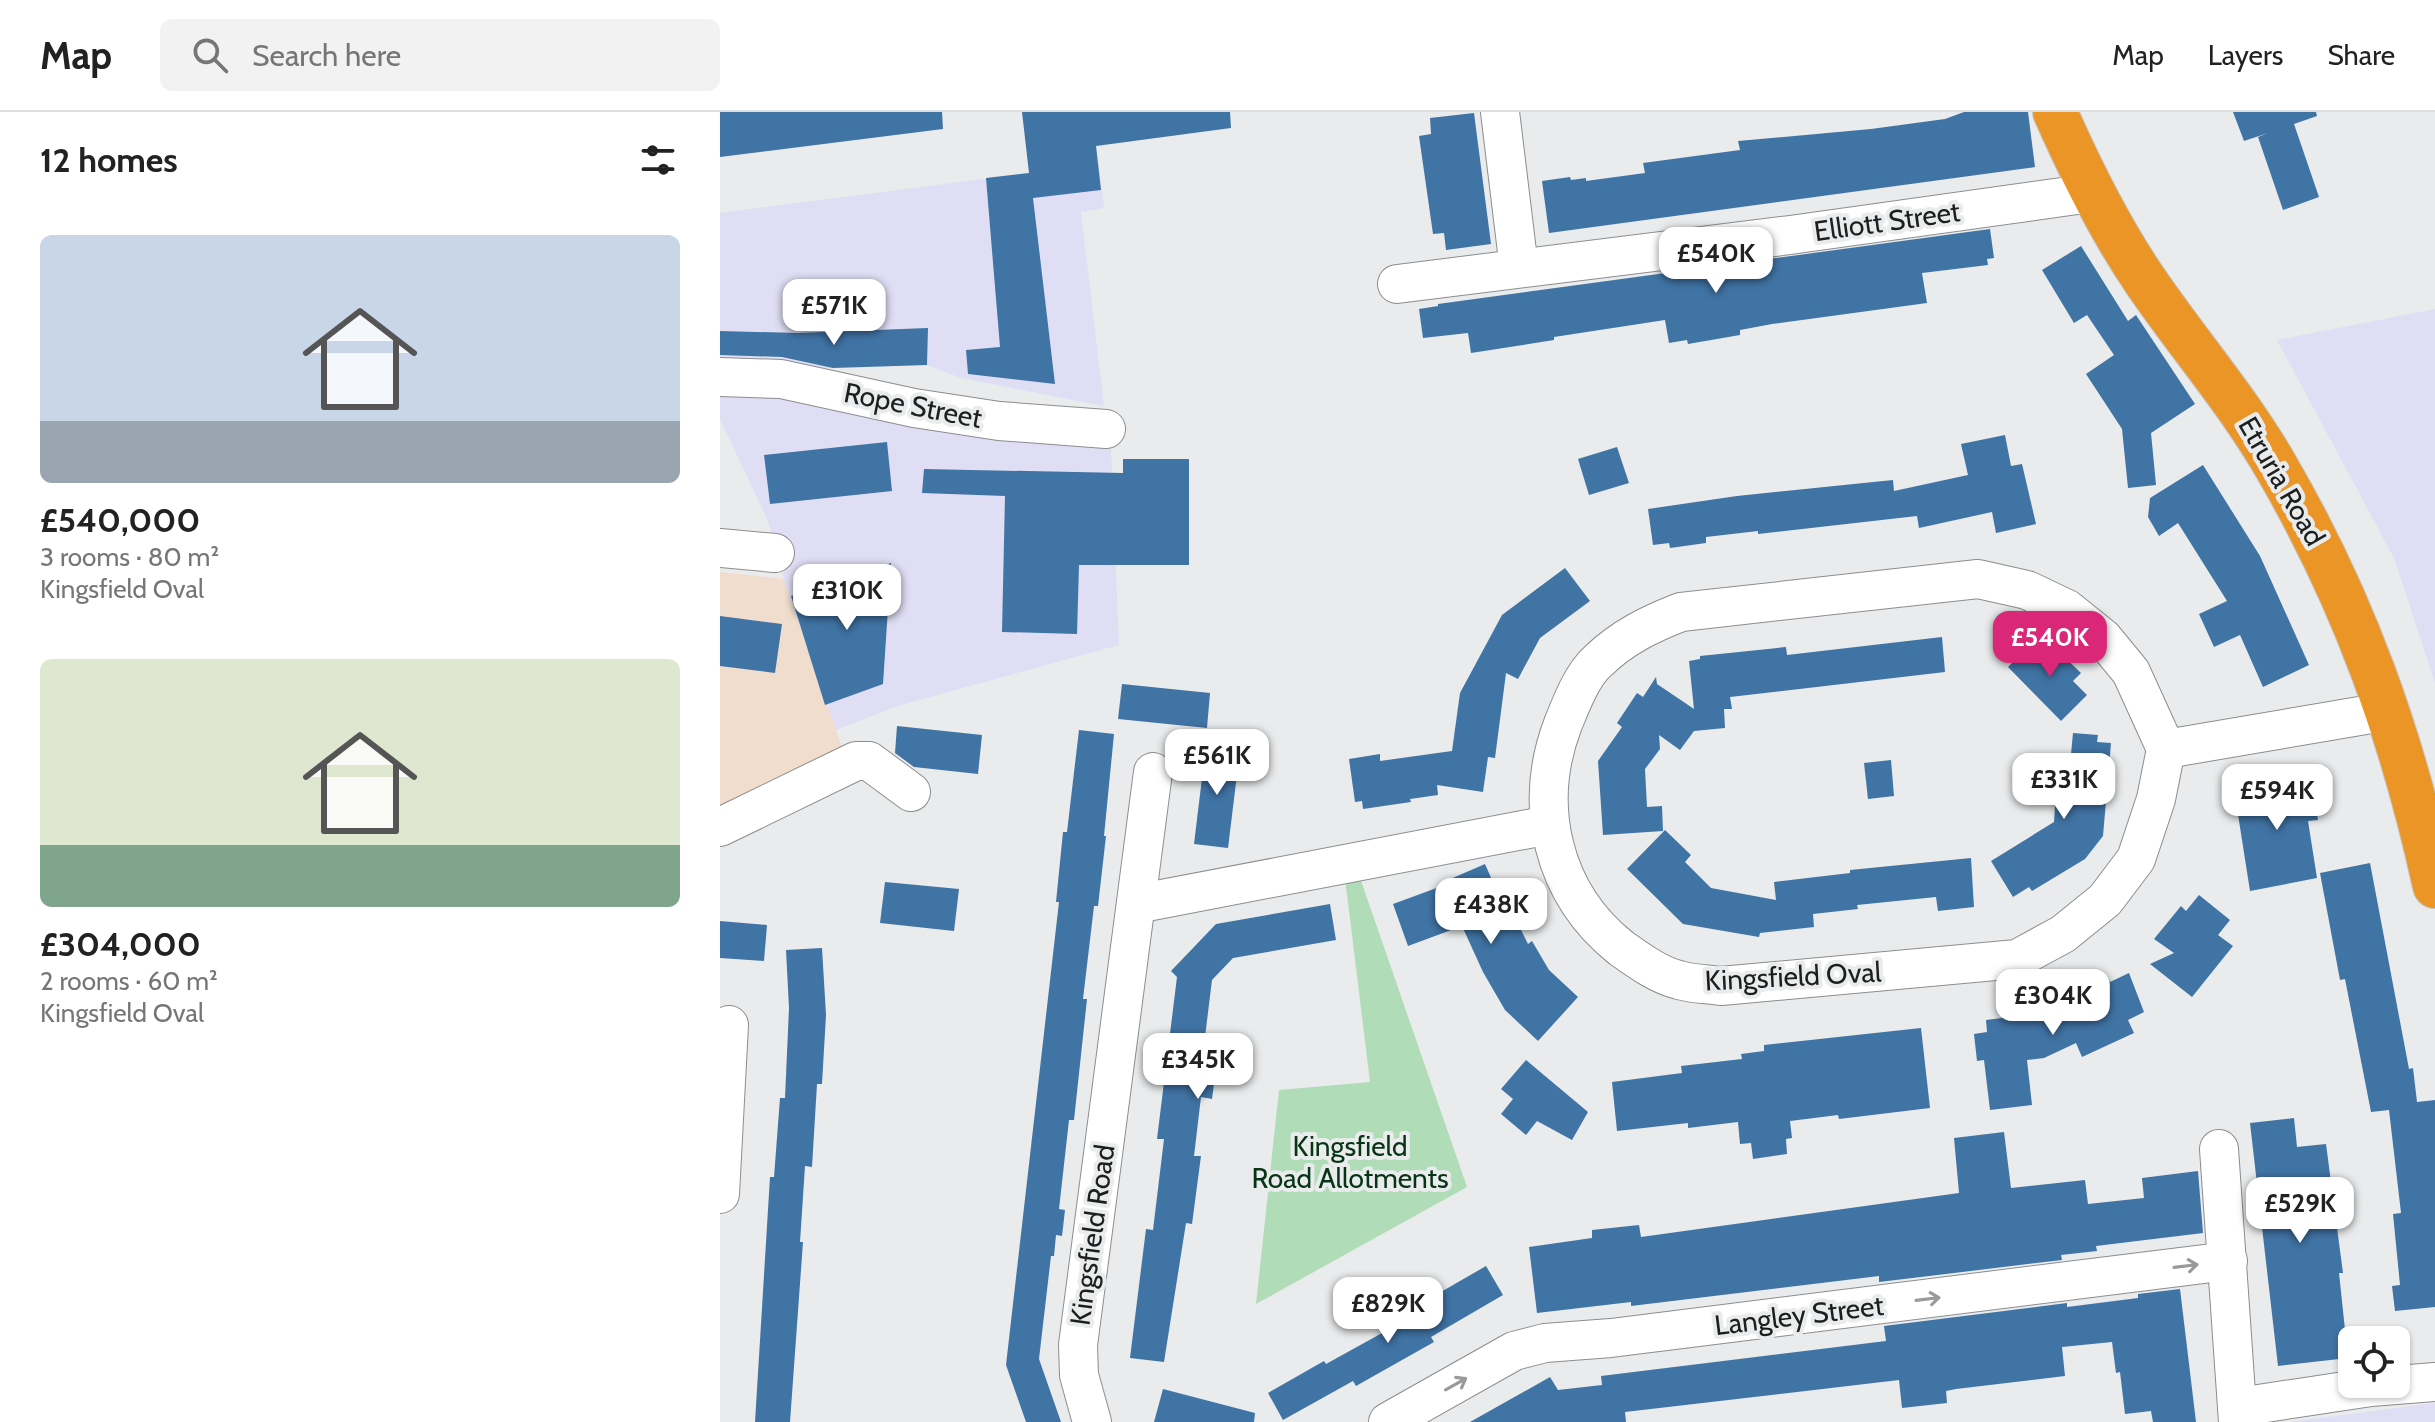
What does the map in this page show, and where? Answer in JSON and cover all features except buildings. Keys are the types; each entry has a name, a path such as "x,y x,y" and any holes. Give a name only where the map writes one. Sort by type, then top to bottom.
{"highway":[{"name":"Etruria Road","path":"2055,112 2091,193 2146,282 2236,403 2278,468 2323,551 2353,615 2389,711 2435,886"}],"street":[{"path":"1500,112 1519,268"},
{"name":"Elliott Street","path":"1397,284 1790,235 2091,193"},
{"name":"Rope Street","path":"720,377 781,379 914,408 999,421 1106,429"},
{"path":"720,548 775,553"},
{"name":"Kingsfield Oval","path":"1978,579 2027,590 2067,609 2103,638 2131,672 2166,749 2156,799 2136,859 2105,900 2063,934 2017,959 1721,986 1677,980 1639,962 1603,933 1579,903 1567,879 1549,825 1547,784 1554,746 1570,705 1595,662 1640,628 1681,612 1978,579"},
{"path":"2166,749 2389,711"},
{"path":"720,827 856,761 869,761 911,792"},
{"name":"Kingsfield Road","path":"1092,1422 1079,1375 1078,1345 1153,772"},
{"path":"1136,904 1549,825"},
{"path":"720,1194 729,1025"},
{"path":"2219,1149 2239,1414 2371,1387 2435,1382"},
{"name":"Langley Street","path":"1388,1422 1514,1351 1545,1343 1611,1338 2228,1261"}],"shaded area":[{"path":"1092,112 1104,208 1081,212 1104,406 961,378 927,365 796,369 720,366 720,213 1029,173"},
{"path":"2435,309 2435,683 2394,558 2277,340"},
{"path":"750,390 929,428 1111,448 1119,645 897,706 834,731 768,521 720,419 720,391"},
{"path":"720,572 784,579 842,748 720,810"},
{"path":"2435,1403 2435,1422 2289,1422"}],"green space":[{"name":"Kingsfield Road Allotments","path":"1359,875 1467,1187 1256,1304 1279,1090 1370,1082 1345,878"}]}
